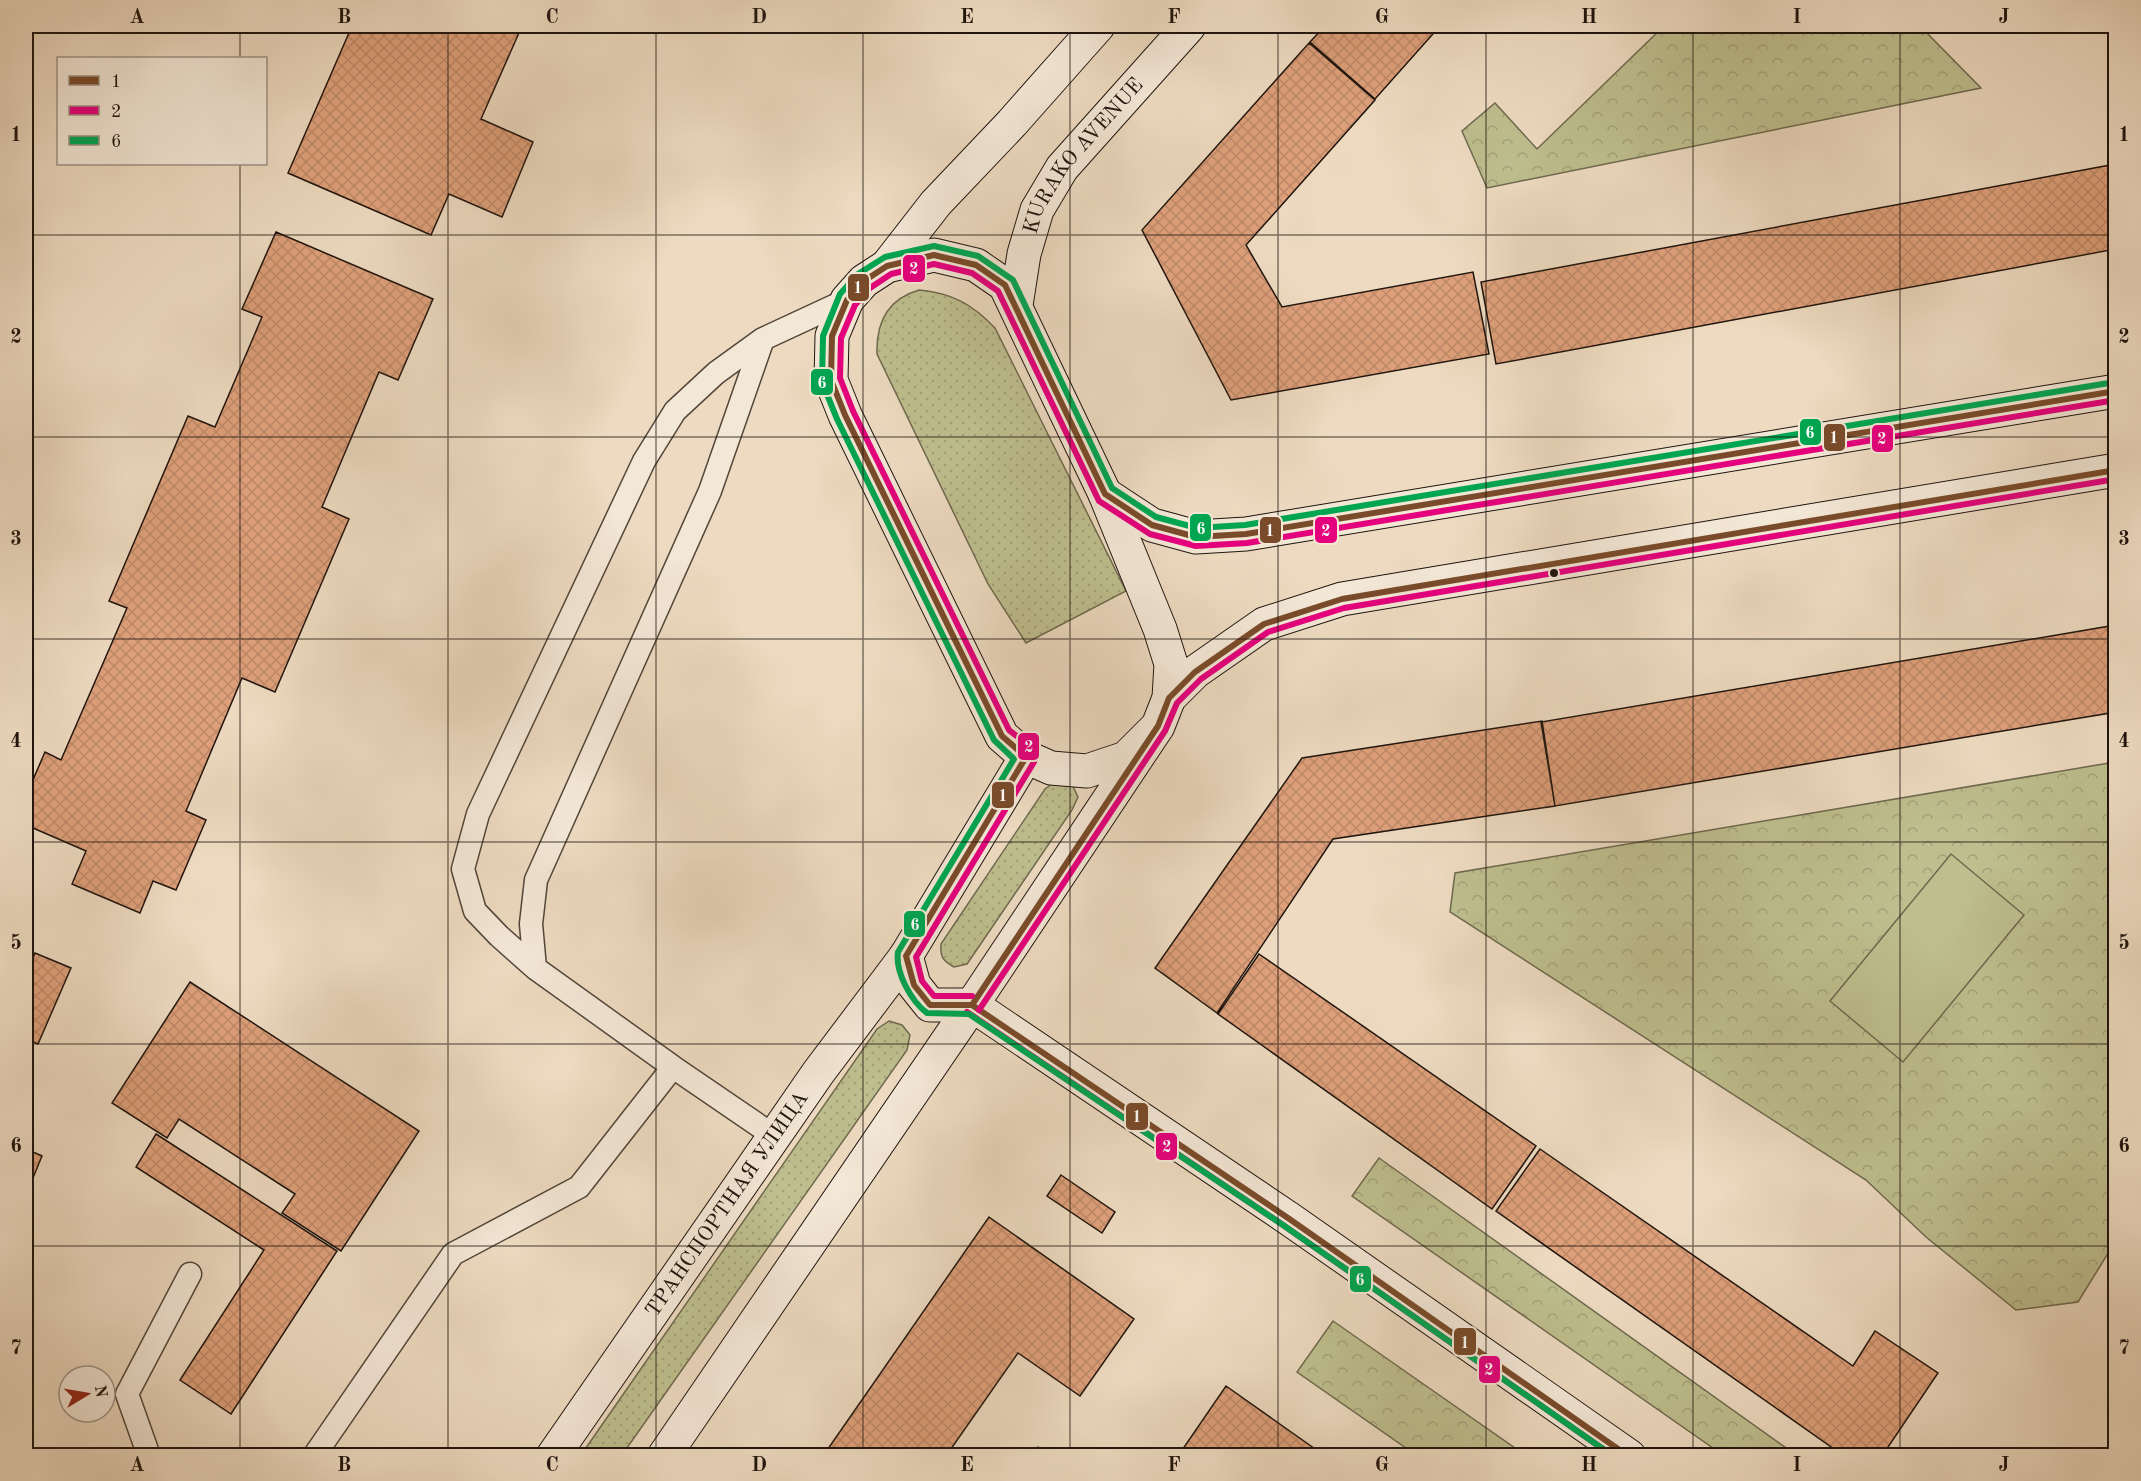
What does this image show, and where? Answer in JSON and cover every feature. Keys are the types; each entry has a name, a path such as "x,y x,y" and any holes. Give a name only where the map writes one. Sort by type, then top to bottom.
{"main road":[{"path":"1098,26 1012,123 936,203 887,266 864,281 848,300 832,336 831,380 845,415 1002,736 1026,757 1051,768 1087,771 1126,758 1195,672 1264,624 1342,599 2115,470"},
{"name":"KURAKO AVENUE","path":"1016,305 1024,254 1037,210 1062,168 1189,26"},
{"path":"664,1455 972,1005 1164,712 1171,664 1160,629 1104,494 1005,285 976,265 934,255 887,266"},
{"path":"1104,494 1152,525 1196,537 1246,534 2115,391"},
{"name":"ТРАНСПОРТНАЯ УЛИЦА","path":"553,1455 818,1073 906,956 1026,757"},
{"path":"906,956 914,985 930,1005 972,1005 1288,1218 1629,1455"}],"lane":[{"path":"774,1136 535,968 499,936 476,911 463,869 478,814 644,461 675,411 716,373 763,339 848,300"},
{"path":"535,968 531,924 536,880 710,491 763,339"},
{"path":"314,1455 453,1254 579,1187 673,1067"},
{"path":"149,1455 127,1394 190,1274"}],"green space":[{"path":"1664,26 1920,26 1981,88 1487,188 1462,131 1495,103 1537,149"},
{"path":"919,290 942,294 961,301 978,312 995,328 1126,591 1026,643 988,584 877,354 879,332 886,314 899,299"},
{"path":"2115,762 2115,1242 2078,1302 2016,1310 1926,1237 1866,1180 1450,912 1455,873"},
{"path":"1059,779 1072,784 1078,797 1072,810 967,964 954,967 947,963 941,952 941,944 1045,789"},
{"path":"1951,854 2024,915 1903,1062 1830,1001"},
{"path":"889,1021 902,1025 910,1035 907,1050 622,1455 581,1455 877,1029"},
{"path":"1379,1158 1796,1455 1723,1455 1352,1196"},
{"path":"1333,1321 1525,1455 1416,1455 1297,1372"}],"building":[{"path":"352,26 522,26 481,119 533,142 502,217 449,194 431,235 288,173"},
{"path":"1325,26 1440,26 1375,99 1310,42"},
{"path":"1309,43 1375,100 1246,245 1282,307 1473,272 1489,354 1231,400 1142,230"},
{"path":"2116,164 2116,249 1496,364 1481,282"},
{"path":"276,232 433,299 398,380 379,372 322,507 349,519 275,692 242,678 186,811 206,820 176,890 153,881 140,913 72,884 86,851 26,825 26,796 45,752 61,760 127,608 109,601 188,416 215,427 262,317 242,309"},
{"path":"2116,625 2116,712 1555,806 1541,722"},
{"path":"1542,721 1555,806 1333,839 1217,1013 1155,968 1302,758"},
{"path":"35,953 71,968 38,1044 26,1039 26,975"},
{"path":"1259,954 1536,1146 1492,1209 1218,1014"},
{"path":"190,982 419,1131 341,1251 282,1213 295,1194 179,1119 167,1138 112,1103"},
{"path":"156,1134 337,1251 231,1414 180,1380 264,1250 136,1167"},
{"path":"26,1149 42,1156 26,1195"},
{"path":"1540,1149 1853,1366 1875,1331 1938,1373 1882,1456 1844,1456 1496,1211"},
{"path":"1061,1175 1115,1212 1102,1233 1047,1196"},
{"path":"989,1217 1134,1319 1080,1396 1018,1353 946,1456 823,1456"},
{"path":"1226,1386 1325,1456 1178,1456"},
{"path":"1038,1447 1050,1456 1032,1456"}],"transit line":[{"name":"6","path":"1613,1456 1283,1225 969,1014 927,1013 910,994 899,968 898,952 1014,759 994,740 837,419 822,382 823,336 840,294 858,274 885,257 934,246 978,256 1013,280 1112,488 1156,517 1197,528 1245,525 2115,382"},
{"name":"1","path":"972,1005 930,1005 914,985 906,956 1026,757 1002,736 845,415 831,380 832,336 847,300 864,281 887,266 934,255 976,265 1005,285 1105,494 1152,525 1196,537 1246,534 2116,391"},
{"name":"2","path":"972,996 934,996 922,981 916,957 1034,762 1034,757 1030,748 1009,730 853,411 840,378 841,338 855,305 870,288 891,274 934,264 972,273 998,291 1099,501 1150,534 1196,546 1247,543 2116,400"},
{"name":"1","path":"972,1005 1158,726 1169,698 1195,672 1264,624 1342,599 2116,470"},
{"name":"2","path":"979,1010 1165,731 1177,703 1201,679 1268,632 1344,608 2116,479"},
{"name":"1","path":"972,1005 1288,1218 1628,1456"},
{"name":"2","path":"967,1012 1283,1225 1613,1456"}]}
